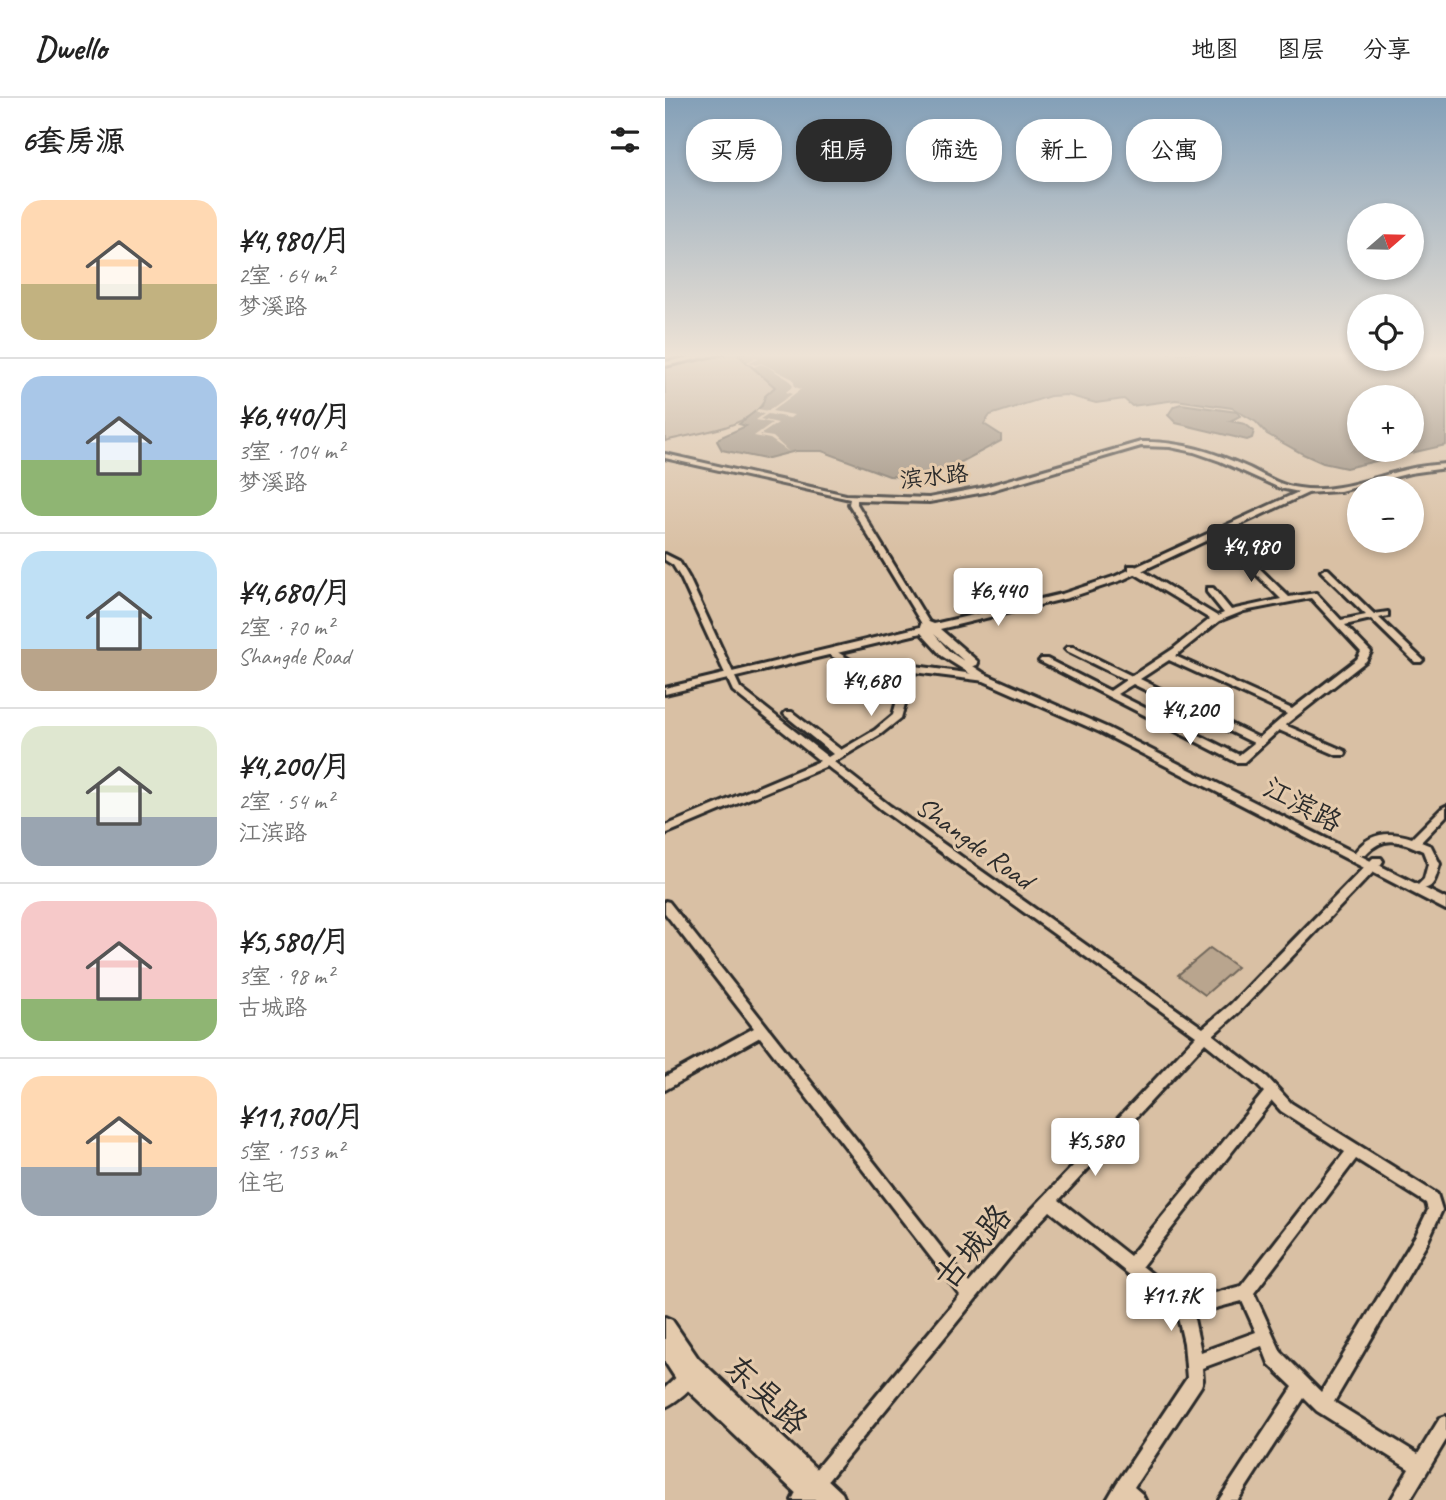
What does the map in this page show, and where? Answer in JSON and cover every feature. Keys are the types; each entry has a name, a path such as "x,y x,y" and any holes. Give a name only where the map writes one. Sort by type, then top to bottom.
{"main road":[{"path":"665,691 726,673 1065,596 1134,569 1301,491"},
{"path":"665,685 831,652 928,627"},
{"name":"江滨路","path":"928,627 946,654 985,678 1104,730 1374,864 1446,905"},
{"name":"江滨路","path":"928,627 983,670 1105,722 1361,852 1374,864 1446,896"},
{"name":"东吴路","path":"665,1326 692,1373"},
{"name":"东吴路","path":"665,1345 810,1493 835,1500"}],"street":[{"name":"滨水路","path":"665,456 854,498 929,500 958,495 1155,443 1191,447 1301,491 1332,492 1411,470 1446,466"},
{"name":"江滨路","path":"854,498 853,504 928,627"},
{"name":"Shangde Road","path":"665,556 676,563 685,578 726,673 736,689 886,808 1204,1035 1286,1107 1432,1199 1435,1210 1421,1240 1323,1405"},
{"path":"1255,563 1253,566 1287,600"},
{"path":"1134,569 1215,620"},
{"path":"1325,571 1418,660"},
{"path":"1210,590 1229,613"},
{"path":"1044,661 1110,695 1240,760 1293,713 1361,662 1366,652 1313,595 1229,613 1215,620 1110,695"},
{"path":"1340,622 1385,614"},
{"path":"1070,649 1260,741"},
{"path":"831,652 855,667 910,669 985,678"},
{"path":"1168,656 1293,713"},
{"path":"665,830 827,762 898,716 910,669"},
{"path":"789,714 840,754"},
{"path":"1277,726 1341,753"},
{"path":"1414,843 1446,810"},
{"path":"1361,852 1368,844 1383,837 1398,836 1427,849 1434,864 1429,881 1424,885"},
{"name":"古城路","path":"810,1493 969,1295 1049,1201 1204,1035 1235,1008 1374,864"},
{"path":"665,905 969,1295"},
{"path":"665,1084 762,1030"},
{"path":"1131,1267 1272,1092"},
{"path":"1184,1309 1246,1292 1354,1151"},
{"path":"1049,1201 1184,1309 1195,1381 1125,1496"},
{"path":"1246,1292 1275,1358 1323,1405 1420,1466"},
{"path":"1194,1363 1265,1337"},
{"path":"665,1399 692,1373"},
{"path":"1228,1500 1303,1386"},
{"path":"1400,1500 1446,1424"}],"shaded area":[{"path":"665,418 744,418 724,427 665,441"},
{"path":"746,418 988,418 984,424 1001,435 1001,441 950,468 907,477 889,476 822,451 796,451 765,459 722,450 717,441 719,438 746,426 739,424"},
{"path":"1171,418 1235,418 1230,421 1245,424 1254,431 1252,438 1247,440 1176,423"},
{"path":"1250,418 1347,418 1347,462 1372,462 1346,468 1323,463 1267,434"},
{"path":"1424,418 1446,418 1446,445 1424,450"},
{"path":"1210,948 1237,967 1205,995 1178,975"}],"pier":[{"path":"761,418 778,423 760,435 773,437 789,452 770,439 754,436 772,423 756,420"}]}
